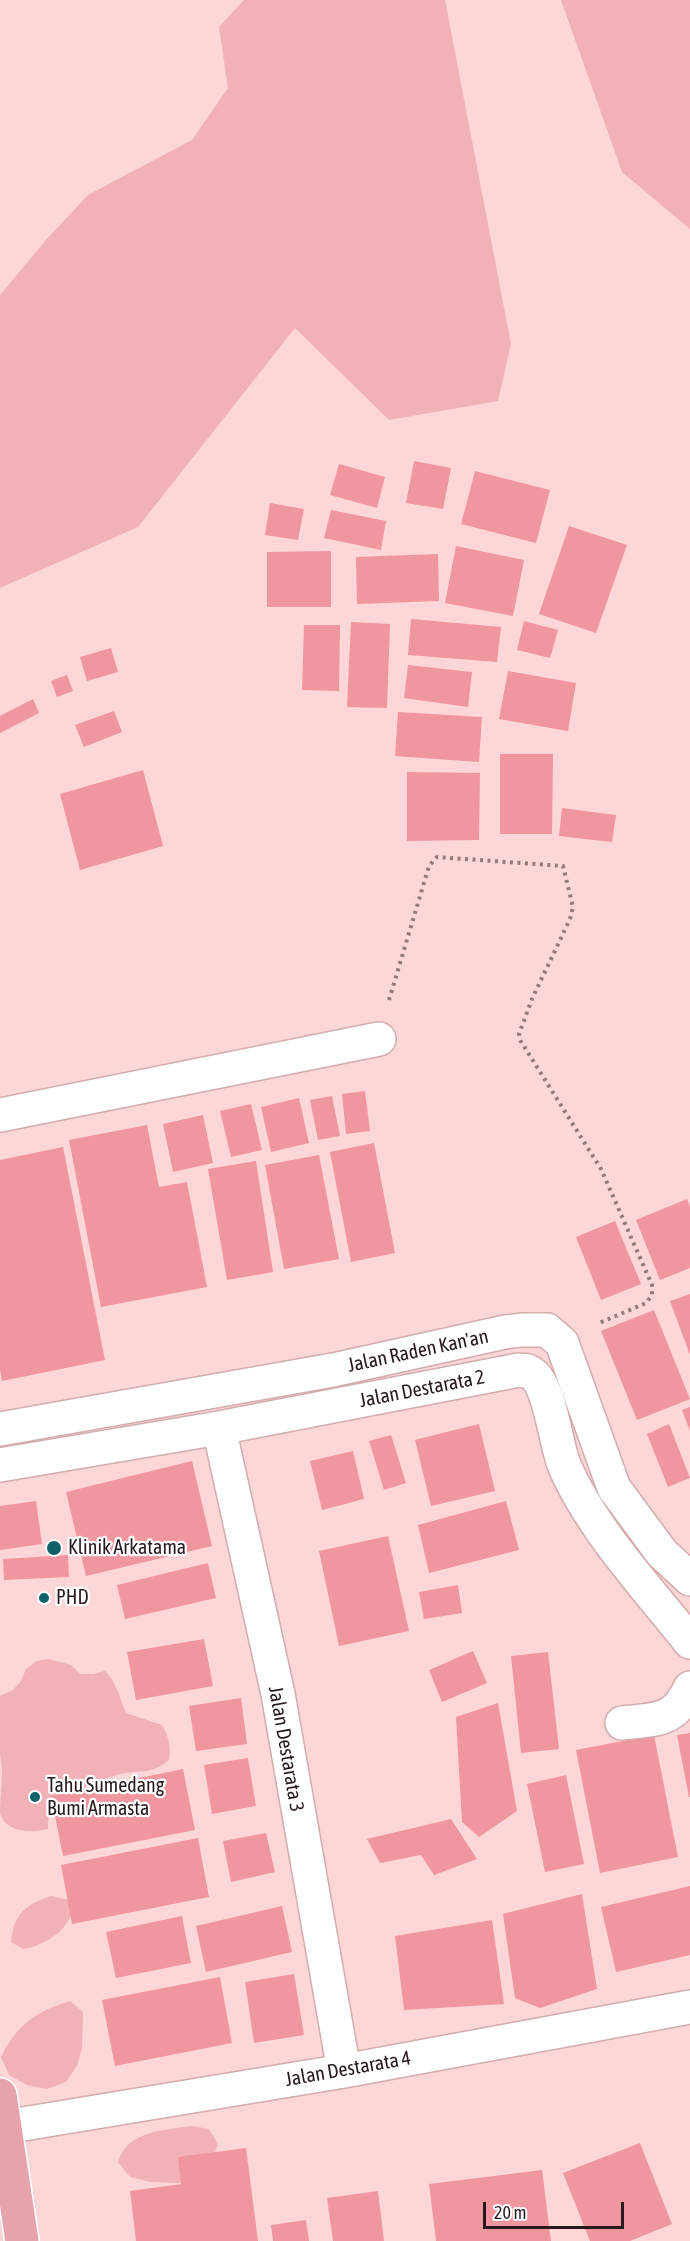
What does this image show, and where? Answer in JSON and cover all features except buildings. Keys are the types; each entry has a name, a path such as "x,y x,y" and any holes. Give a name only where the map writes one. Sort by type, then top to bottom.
{"main road":[{"path":"0,2095 22,2241"}],"street":[{"path":"0,1114 379,1039"},
{"name":"Jalan Raden Kan'an","path":"0,1429 333,1370 521,1330 547,1330 562,1343"},
{"path":"562,1343 614,1488 662,1553 690,1579"},
{"name":"Jalan Destarata 2","path":"0,1466 219,1428 519,1370 529,1371 537,1378 545,1391 560,1457 575,1491 598,1525 690,1642"},
{"name":"Jalan Destarata 3","path":"219,1428 278,1694 344,2071"},
{"path":"622,1723 662,1718 676,1711 690,1688"},
{"name":"Jalan Destarata 4","path":"6,2131 18,2125 344,2071 690,2007"}],"path":[{"path":"379,1039 429,866 437,857 563,866 573,907 570,919 532,999 519,1034 520,1040 601,1169 652,1285 652,1295 646,1303 583,1330 562,1343"}],"shaded area":[{"path":"244,0 445,0 511,344 498,401 389,420 295,328 138,527 0,588 0,295 46,240 88,195 192,140 228,88 219,27"},
{"path":"561,0 690,0 690,229 622,172"},
{"path":"48,1659 71,1665 80,1674 105,1671 116,1686 126,1713 162,1725 169,1742 169,1760 155,1769 110,1777 80,1792 54,1810 49,1817 48,1829 20,1830 8,1825 0,1813 2,1771 0,1696 13,1690 21,1681 26,1669 36,1661"},
{"path":"51,1896 75,1901 73,1911 64,1927 41,1944 32,1947 23,1949 11,1942 12,1933 22,1912 34,1903"},
{"path":"70,2001 83,2012 82,2048 77,2066 66,2082 47,2089 27,2085 9,2075 1,2057 14,2036 37,2015"},
{"path":"192,2126 209,2129 218,2144 212,2161 181,2183 150,2182 130,2177 118,2162 126,2147 142,2136"}],"place":[{"name":"Klinik Arkatama","path":"54,1548"},
{"name":"PHD","path":"44,1598"},
{"name":"Tahu Sumedang Bumi Armasta","path":"35,1797"}]}
